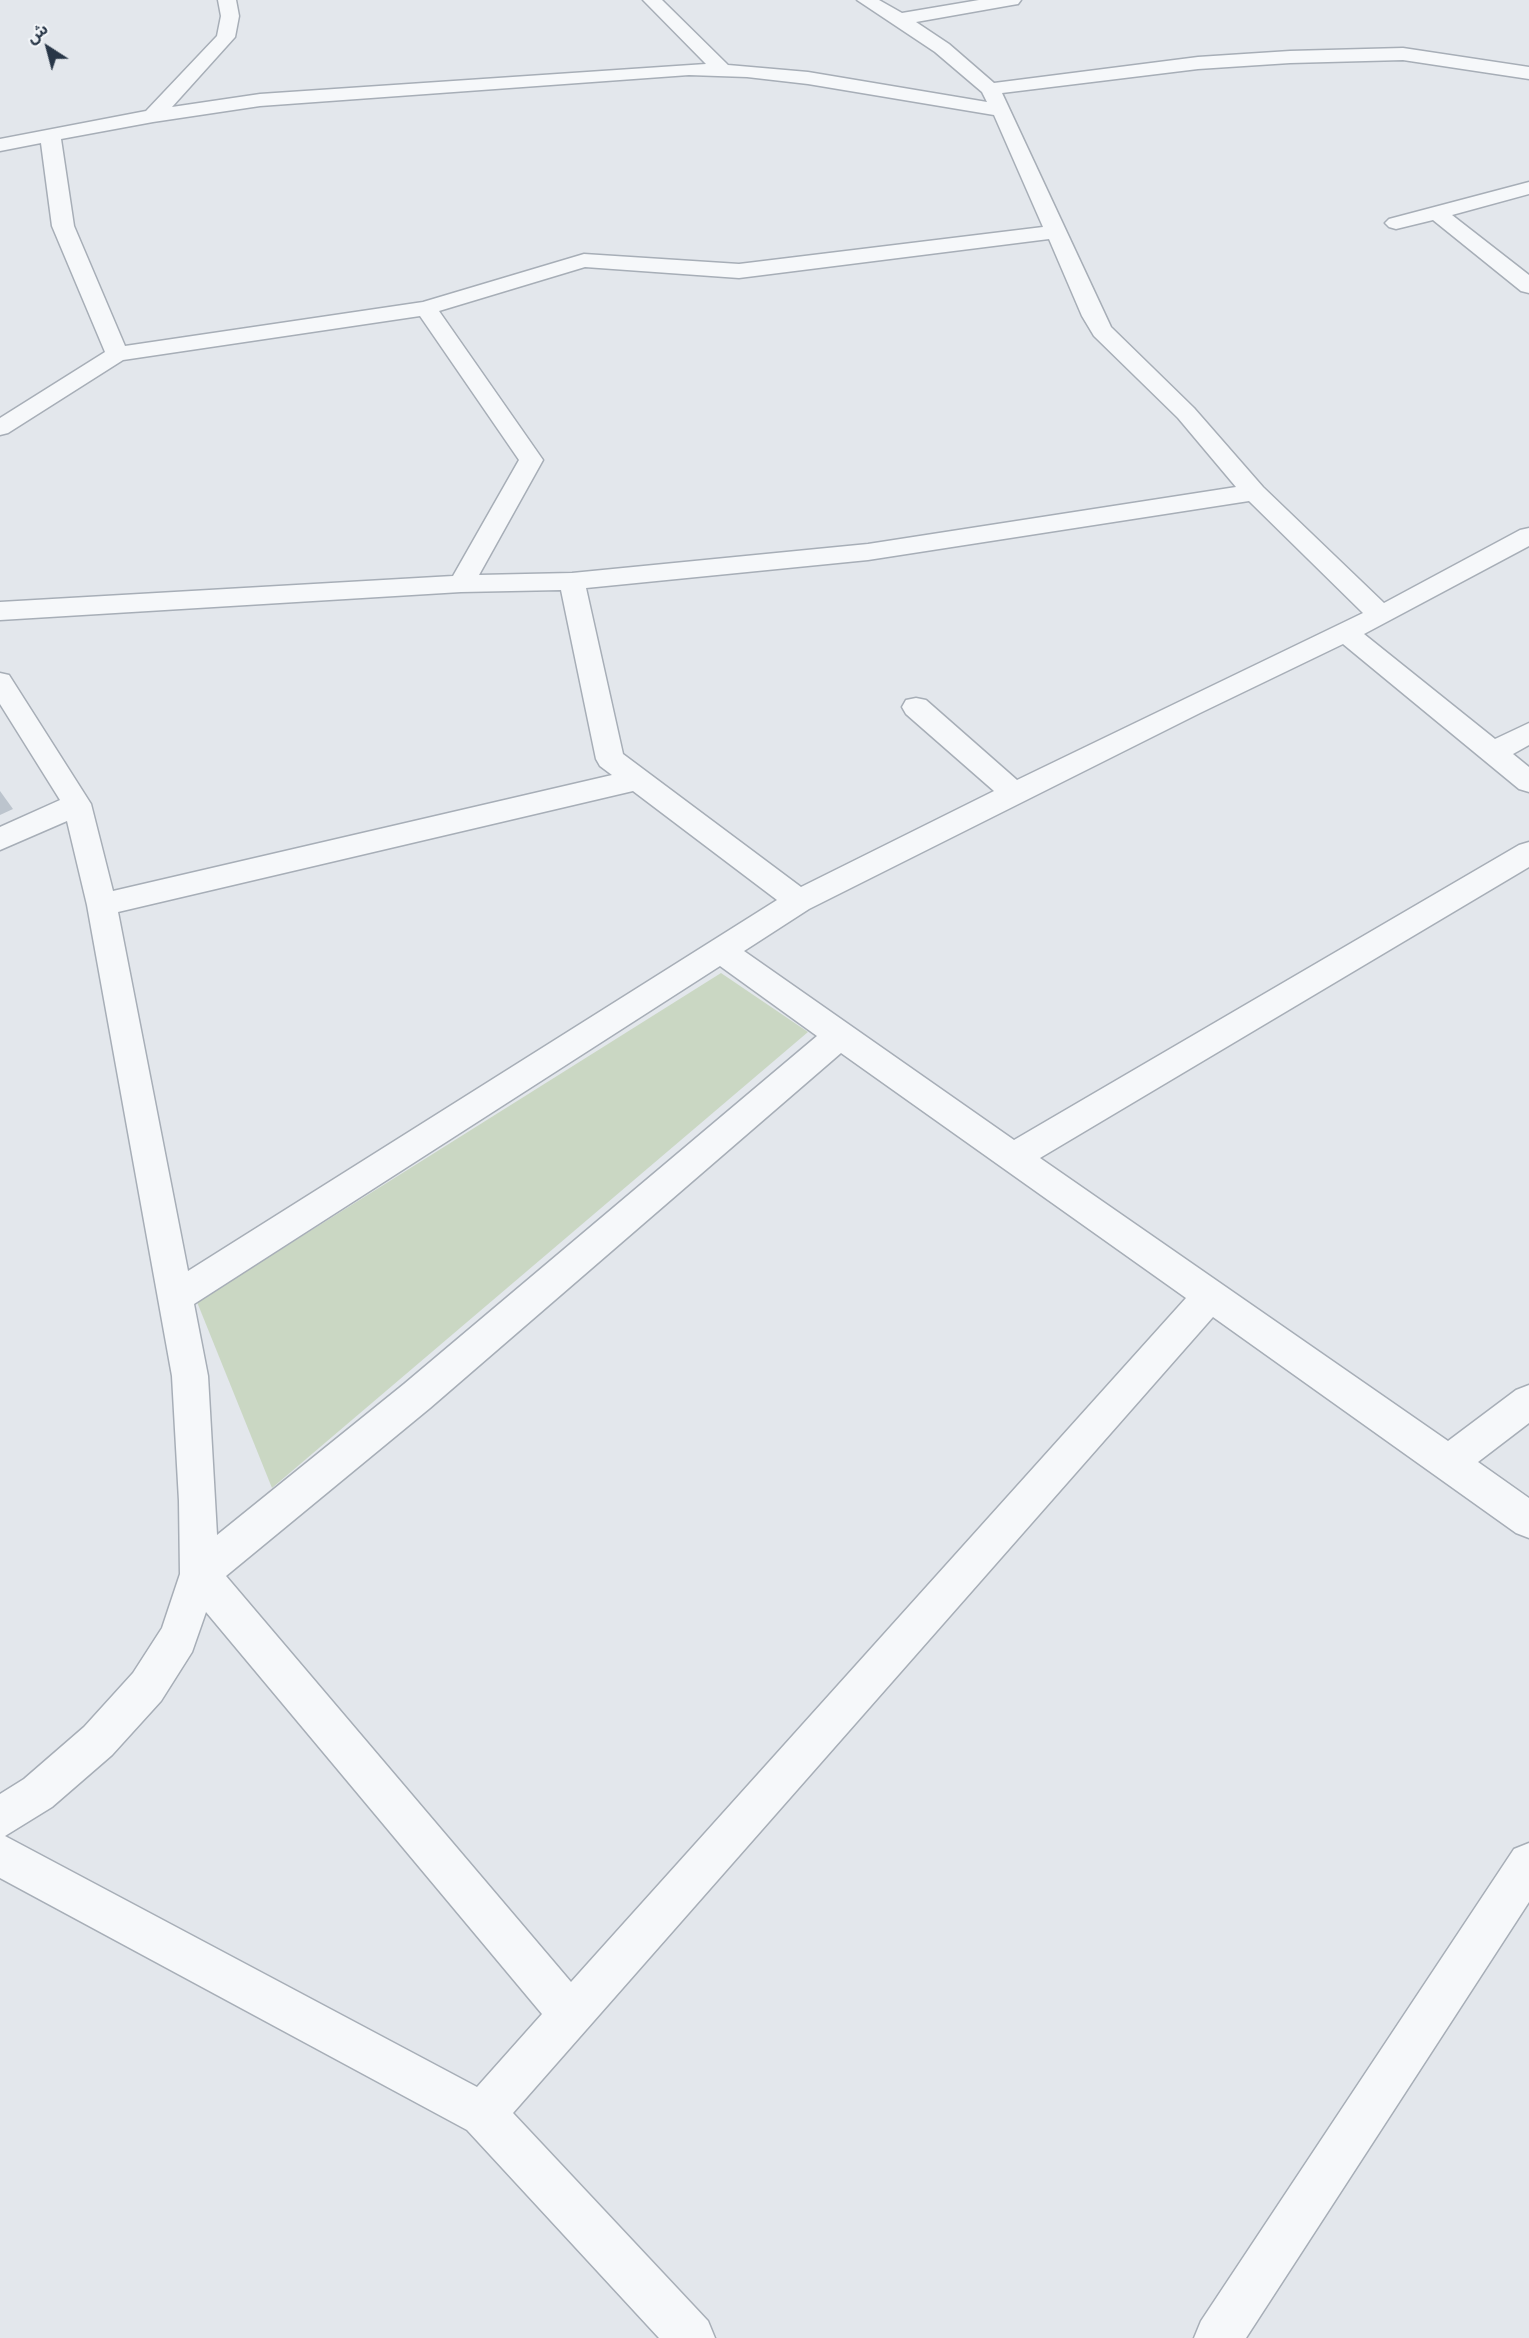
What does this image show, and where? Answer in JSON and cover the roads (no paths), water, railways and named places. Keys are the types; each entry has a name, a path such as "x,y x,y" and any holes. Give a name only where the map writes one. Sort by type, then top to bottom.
{"street":[{"path":"153,116 226,37 230,16 227,0"},
{"path":"652,0 723,70"},
{"path":"866,0 942,48 990,90 1002,110 1092,316 1102,331 1185,413 1254,492 1381,615"},
{"path":"899,19 1012,0"},
{"path":"990,90 1120,71 1290,57 1403,54 1529,73"},
{"path":"0,145 153,116 260,100 658,71 723,70 808,78 1002,110"},
{"path":"50,135 63,226 117,354"},
{"path":"1396,223 1529,188"},
{"path":"1436,212 1529,286"},
{"path":"0,428 117,354 426,308 584,260 739,272 1057,232"},
{"path":"426,308 531,460 461,584"},
{"path":"0,610 461,584 572,581 868,552 1254,492"},
{"path":"174,1298 799,901 1381,615 1529,536"},
{"path":"572,581 610,759 799,901"},
{"path":"1346,632 1529,782"},
{"path":"0,682 77,804 102,905 190,1376 198,1501 199,1574 178,1638 147,1687 98,1741 38,1793 0,1818"},
{"path":"916,707 1014,794"},
{"path":"1493,753 1529,733"},
{"path":"102,905 636,780"},
{"path":"0,839 77,804"},
{"path":"1013,1157 1529,853"},
{"path":"722,952 1529,1520"},
{"path":"199,1574 417,1396 840,1035"},
{"path":"483,2114 1210,1295"},
{"path":"1448,1463 1529,1402"},
{"path":"199,1574 571,2015"},
{"path":"0,1855 483,2114 691,2338"},
{"path":"1218,2338 1529,1864"}]}
